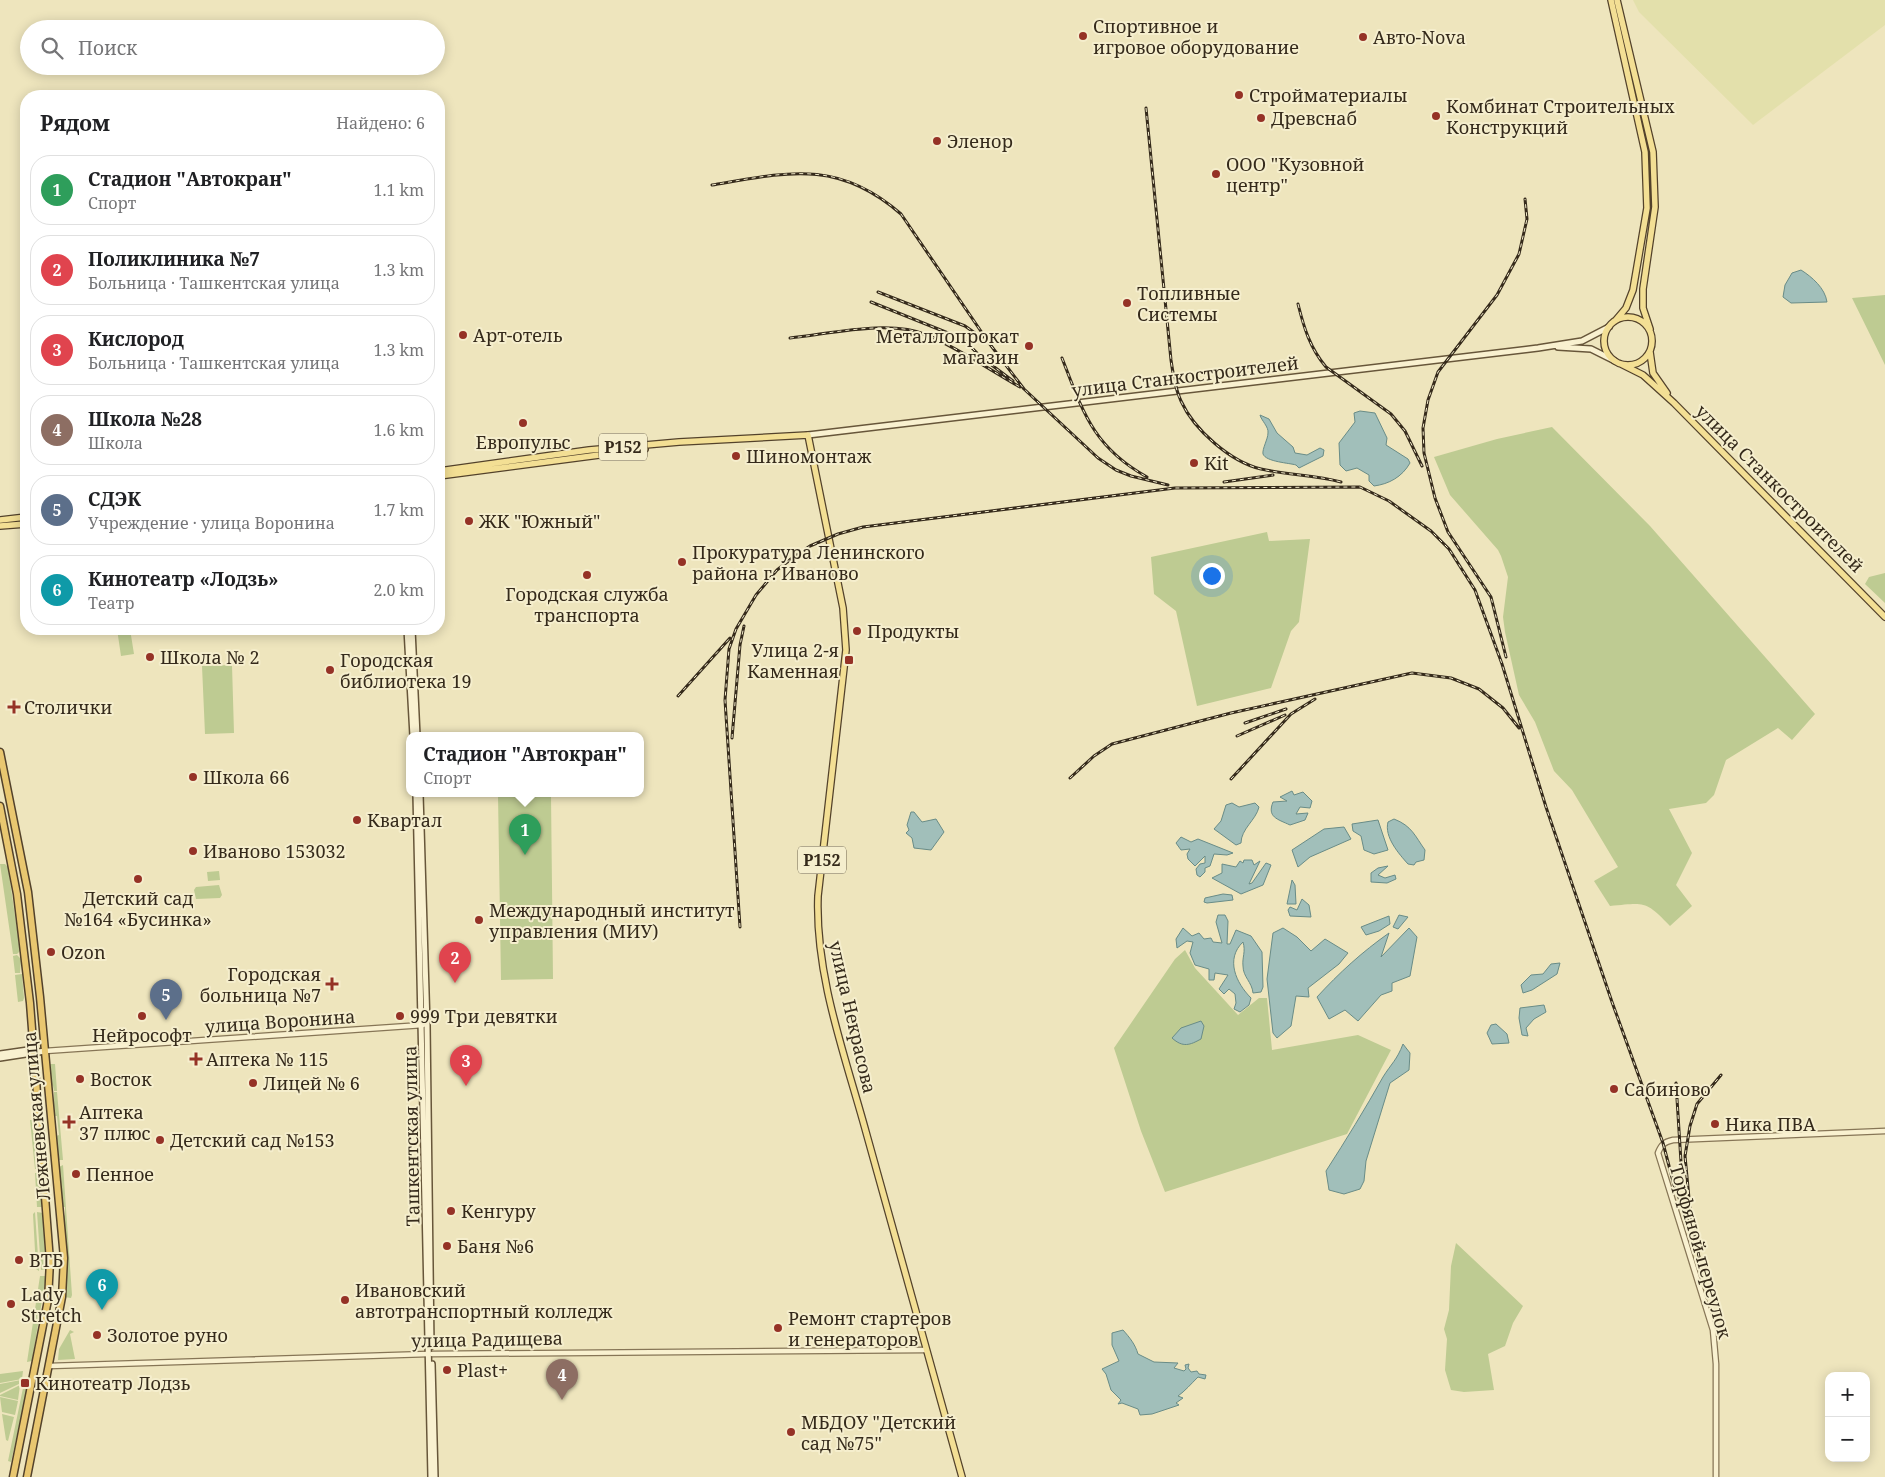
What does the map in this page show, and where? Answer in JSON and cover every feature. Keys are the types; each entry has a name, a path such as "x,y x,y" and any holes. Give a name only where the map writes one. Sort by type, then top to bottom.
{"highway":[{"name":"Лежневская улица","path":"0,752 28,892 46,1051 64,1258 62,1297 27,1477"},
{"name":"Лежневская улица","path":"0,806 17,894 50,1243 48,1300 13,1477"}],"main road":[{"path":"1611,0 1645,152 1647,208 1633,290 1626,308 1609,327 1604,342 1606,350 1618,363 1635,364 1641,361 1650,351 1652,336 1643,308 1643,289 1655,208 1653,152 1617,0"},
{"path":"1615,321 1622,318 1638,318 1650,329"},
{"name":"улица Станкостроителей","path":"445,475 623,451 835,433 1538,348 1582,341 1609,327"},
{"name":"улица Станкостроителей","path":"1538,348 1584,348 1598,351 1643,375 1674,403 1885,617"},
{"name":"улица Станкостроителей","path":"1650,351 1653,373 1674,403"},
{"name":"улица Станкостроителей","path":"445,470 589,450 679,442 808,436"},
{"name":"улица Некрасова","path":"808,436 842,602 846,650 818,896 818,936 825,980 841,1042 962,1477"},
{"path":"0,520 20,518"},
{"path":"0,526 20,524"},
{"path":"408,635 417,732"},
{"path":"412,635 413,732"},
{"name":"Ташкентская улица","path":"416,797 425,1025"},
{"name":"Ташкентская улица","path":"420,797 433,1477"},
{"path":"0,1058 33,1051"},
{"path":"0,1054 46,1051"}],"street":[{"name":"улица Воронина","path":"46,1051 425,1025"},
{"name":"Торфяной переулок","path":"1716,1477 1716,1364 1713,1330 1658,1153 1663,1143 1673,1140 1885,1131"},
{"name":"улица Радищева","path":"49,1366 430,1354 926,1350"}],"shaded area":[{"path":"1633,0 1885,0 1885,25 1753,125 1639,12"}],"green space":[{"path":"1885,295 1885,365 1852,298"},
{"path":"1552,427 1650,526 1815,714 1792,740 1778,728 1726,760 1714,795 1706,803 1669,809 1692,853 1676,885 1692,906 1670,926 1655,911 1644,905 1610,906 1594,881 1618,867 1572,790 1554,771 1535,722 1519,695 1503,617 1508,577 1501,556 1498,550 1450,495 1434,457 1497,439"},
{"path":"1267,532 1269,541 1310,539 1299,622 1291,631 1271,688 1197,706 1176,611 1154,594 1151,557"},
{"path":"1885,573 1885,603 1865,584 1869,577"},
{"path":"118,635 131,635 134,654 121,656"},
{"path":"232,665 234,733 205,734 202,666"},
{"path":"498,797 551,797 553,979 501,980"},
{"path":"0,864 5,864 8,867 20,951 17,954 13,954"},
{"path":"219,871 220,880 208,881 207,872"},
{"path":"219,885 222,895 220,898 196,899 194,890 196,887"},
{"path":"1185,950 1195,968 1238,1015 1259,998 1267,998 1272,1050 1358,1035 1391,1050 1347,1134 1165,1192 1141,1131 1114,1048 1175,959"},
{"path":"17,955 21,959 20,973 15,973 13,956"},
{"path":"22,974 24,998 23,1001 18,1002 15,975"},
{"path":"49,1064 55,1064 57,1091 54,1091 53,1086 50,1084"},
{"path":"54,1092 57,1092 63,1160 58,1160 56,1136 59,1135 57,1116 54,1116"},
{"path":"30,1120 32,1120 33,1133 35,1133 36,1169 35,1169"},
{"path":"63,1165 71,1298 64,1297 63,1217 65,1215 65,1207 62,1207 59,1167"},
{"path":"35,1173 39,1173 42,1207 37,1207"},
{"path":"35,1212 39,1271 36,1269 33,1214"},
{"path":"37,1212 43,1213 46,1269 41,1270"},
{"path":"1456,1243 1523,1306 1513,1323 1505,1346 1488,1354 1494,1390 1464,1392 1451,1390 1445,1370 1447,1339 1444,1329 1449,1310 1451,1266"},
{"path":"40,1276 46,1276 32,1361 27,1362"},
{"path":"70,1330 74,1332 70,1334 75,1359 58,1360 59,1349"},
{"path":"23,1371 22,1379 0,1383 0,1374"},
{"path":"21,1380 21,1383 0,1393 0,1384"},
{"path":"20,1385 18,1400 0,1396 0,1395"},
{"path":"23,1388 27,1389 11,1462 8,1461"},
{"path":"0,1397 18,1401 15,1415 2,1412"},
{"path":"2,1414 14,1417 8,1441 6,1440"}],"water":[{"path":"1801,270 1821,288 1827,302 1791,303 1783,297 1785,285 1792,273"},
{"path":"1360,411 1375,413 1387,438 1386,445 1408,459 1410,463 1399,476 1385,484 1374,486 1369,481 1369,475 1357,468 1346,471 1340,465 1339,443 1355,422 1354,413"},
{"path":"1260,415 1269,419 1277,433 1293,447 1295,453 1307,455 1320,448 1324,450 1323,456 1299,468 1296,465 1265,457 1263,452 1268,431"},
{"path":"1292,791 1294,795 1303,792 1312,801 1310,808 1300,807 1296,814 1308,813 1305,820 1290,825 1274,817 1271,807 1273,802 1287,801 1280,797"},
{"path":"1232,803 1239,807 1255,803 1259,807 1243,833 1241,843 1236,845 1214,829 1221,821 1226,805"},
{"path":"911,812 914,812 922,822 936,819 944,832 931,850 914,848 912,838 906,833 909,830 907,825"},
{"path":"1394,819 1409,828 1416,836 1425,850 1424,860 1416,862 1414,865 1408,864 1397,850 1390,839 1387,828 1388,822"},
{"path":"1378,820 1388,850 1374,854 1364,850 1361,836 1353,831 1352,824"},
{"path":"1344,827 1351,839 1310,857 1298,867 1292,850 1324,829"},
{"path":"1181,837 1191,842 1198,839 1233,853 1227,855 1214,854 1210,866 1205,868 1205,872 1200,877 1197,875 1196,869 1200,864 1205,863 1205,856 1195,866 1188,859 1187,854 1190,849 1181,850 1176,843"},
{"path":"1244,860 1252,860 1254,865 1260,861 1249,884 1252,883 1266,863 1271,865 1263,885 1241,894 1212,878 1222,873 1222,864 1236,867 1240,861 1243,863"},
{"path":"1388,866 1378,875 1385,878 1395,875 1396,879 1387,883 1371,882 1371,873 1378,868"},
{"path":"1292,880 1295,885 1296,904 1287,904"},
{"path":"1223,894 1232,895 1233,900 1204,902 1205,898"},
{"path":"1302,899 1309,905 1311,917 1290,916 1288,910 1290,907 1297,910"},
{"path":"1218,915 1225,915 1228,921 1227,944 1230,944 1236,930 1251,936 1262,952 1263,987 1261,992 1253,993 1244,973 1243,942 1235,956 1234,963 1237,978 1251,998 1249,1005 1240,1012 1234,1009 1236,1003 1235,994 1229,989 1224,994 1219,989 1228,975 1215,973 1214,980 1209,980 1209,969 1195,965 1190,953 1193,942 1187,941 1177,948 1176,939 1183,928 1192,936 1199,933 1204,939 1211,938 1213,942 1222,943 1216,922"},
{"path":"1399,915 1408,917 1398,929 1393,927"},
{"path":"1389,916 1390,924 1379,931 1366,935 1361,927"},
{"path":"1283,928 1297,937 1311,951 1325,939 1348,953 1339,964 1308,988 1309,997 1296,996 1291,1026 1277,1038 1273,1033 1267,979 1273,933"},
{"path":"1409,928 1417,937 1410,976 1392,983 1392,991 1381,995 1358,1021 1345,1010 1329,1019 1317,997 1351,963 1379,940 1389,933 1381,957"},
{"path":"1560,963 1557,974 1532,990 1523,993 1521,985 1531,975 1543,974 1551,964"},
{"path":"1544,1005 1546,1012 1534,1019 1526,1028 1528,1036 1522,1035 1519,1018 1520,1008"},
{"path":"1201,1021 1204,1026 1201,1039 1193,1043 1183,1044 1172,1038 1181,1028"},
{"path":"1496,1024 1507,1034 1509,1043 1492,1044 1487,1033 1491,1025"},
{"path":"1403,1044 1410,1053 1409,1070 1390,1083 1366,1161 1364,1181 1360,1189 1344,1194 1329,1190 1326,1171"},
{"path":"1123,1330 1132,1341 1138,1354 1154,1362 1178,1363 1174,1368 1184,1371 1186,1369 1185,1365 1189,1364 1188,1368 1191,1372 1197,1371 1199,1374 1206,1375 1205,1379 1198,1377 1178,1396 1183,1398 1176,1403 1179,1405 1152,1414 1140,1415 1138,1409 1122,1403 1118,1404 1121,1400 1111,1390 1106,1374 1102,1369 1119,1361 1112,1345 1112,1333"}],"railway":[{"path":"1146,108 1171,360 1173,376 1181,401 1187,412 1204,433 1238,460 1261,469 1341,482"},
{"path":"712,185 765,176 811,174 834,177 856,184 878,196 901,214 989,343 1024,389 1098,458 1116,470 1131,476 1168,485"},
{"path":"1506,657 1491,597 1448,532 1435,498 1424,453 1423,428 1428,400 1438,372 1497,295 1519,254 1527,219 1525,199"},
{"path":"878,292 965,326 982,338"},
{"path":"871,302 963,339 981,357 1013,381"},
{"path":"1298,304 1308,337 1320,360 1326,367 1391,414 1405,431 1422,466"},
{"path":"790,338 859,329 895,328 912,330 950,346 1020,387"},
{"path":"1062,358 1092,426 1114,453 1147,477"},
{"path":"1224,482 1273,475"},
{"path":"740,927 725,700 729,649 736,629 756,595 777,570 791,559 810,546 838,534 863,527 1175,488 1360,487 1389,501 1431,531 1449,549 1475,590 1502,664 1546,807 1612,1002 1663,1143 1674,1185 1690,1226"},
{"path":"732,738 740,645 744,626"},
{"path":"678,696 730,638"},
{"path":"1070,778 1094,756 1112,744 1231,713 1412,673 1451,678 1479,689 1503,708 1519,728"},
{"path":"1231,779 1291,714 1315,699"},
{"path":"1245,723 1286,709"},
{"path":"1237,736 1285,715"},
{"path":"1699,1257 1690,1209 1685,1156 1690,1126 1697,1104 1721,1075"},
{"path":"1676,1083 1681,1162"}],"place":[{"name":"Спортивное и игровое оборудование","path":"1083,36"},
{"name":"Авто-Nova","path":"1363,37"},
{"name":"Стройматериалы","path":"1239,95"},
{"name":"Комбинат Строительных Конструкций","path":"1436,116"},
{"name":"Древснаб","path":"1261,118"},
{"name":"Эленор","path":"937,141"},
{"name":"ООО \"Кузовной центр\"","path":"1216,174"},
{"name":"Топливные Системы","path":"1127,303"},
{"name":"Арт-отель","path":"463,335"},
{"name":"Металлопрокат магазин","path":"1029,346"},
{"name":"Европульс","path":"523,423"},
{"name":"Шиномонтаж","path":"736,456"},
{"name":"Kit","path":"1194,463"},
{"name":"ЖК \"Южный\"","path":"469,521"},
{"name":"Прокуратура Ленинского района г. Иваново","path":"682,562"},
{"name":"Городская служба транспорта","path":"587,575"},
{"name":"Продукты","path":"857,631"},
{"name":"Школа № 2","path":"150,657"},
{"name":"Улица 2-я Каменная","path":"849,660"},
{"name":"Городская библиотека 19","path":"330,670"},
{"name":"Столички","path":"14,707"},
{"name":"Школа 66","path":"193,777"},
{"name":"Квартал","path":"357,820"},
{"name":"Иваново 153032","path":"193,851"},
{"name":"Стадион \"Автокран\"","path":"525,855"},
{"name":"Детский сад №164 «Бусинка»","path":"138,879"},
{"name":"Международный институт управления (МИУ)","path":"479,920"},
{"name":"Ozon","path":"51,952"},
{"name":"Поликлиника №7","path":"455,983"},
{"name":"Городская больница №7","path":"332,984"},
{"name":"Нейрософт","path":"142,1016"},
{"name":"999 Три девятки","path":"400,1016"},
{"name":"СДЭК","path":"166,1020"},
{"name":"Аптека № 115","path":"196,1059"},
{"name":"Восток","path":"80,1079"},
{"name":"Лицей № 6","path":"253,1083"},
{"name":"Кислород","path":"466,1086"},
{"name":"Сабиново","path":"1614,1089"},
{"name":"Аптека 37 плюс","path":"69,1122"},
{"name":"Ника ПВА","path":"1715,1124"},
{"name":"Детский сад №153","path":"160,1140"},
{"name":"Пенное","path":"76,1174"},
{"name":"Кенгуру","path":"451,1211"},
{"name":"Баня №6","path":"447,1246"},
{"name":"ВТБ","path":"19,1260"},
{"name":"Ивановский автотранспортный колледж","path":"345,1300"},
{"name":"Lady Stretch","path":"11,1304"},
{"name":"Кинотеатр «Лодзь»","path":"102,1310"},
{"name":"Ремонт стартеров и генераторов","path":"778,1328"},
{"name":"Золотое руно","path":"97,1335"},
{"name":"Plast+","path":"447,1370"},
{"name":"Кинотеатр Лодзь","path":"25,1383"},
{"name":"Школа №28","path":"562,1400"},
{"name":"МБДОУ \"Детский сад №75\"","path":"791,1432"}]}
